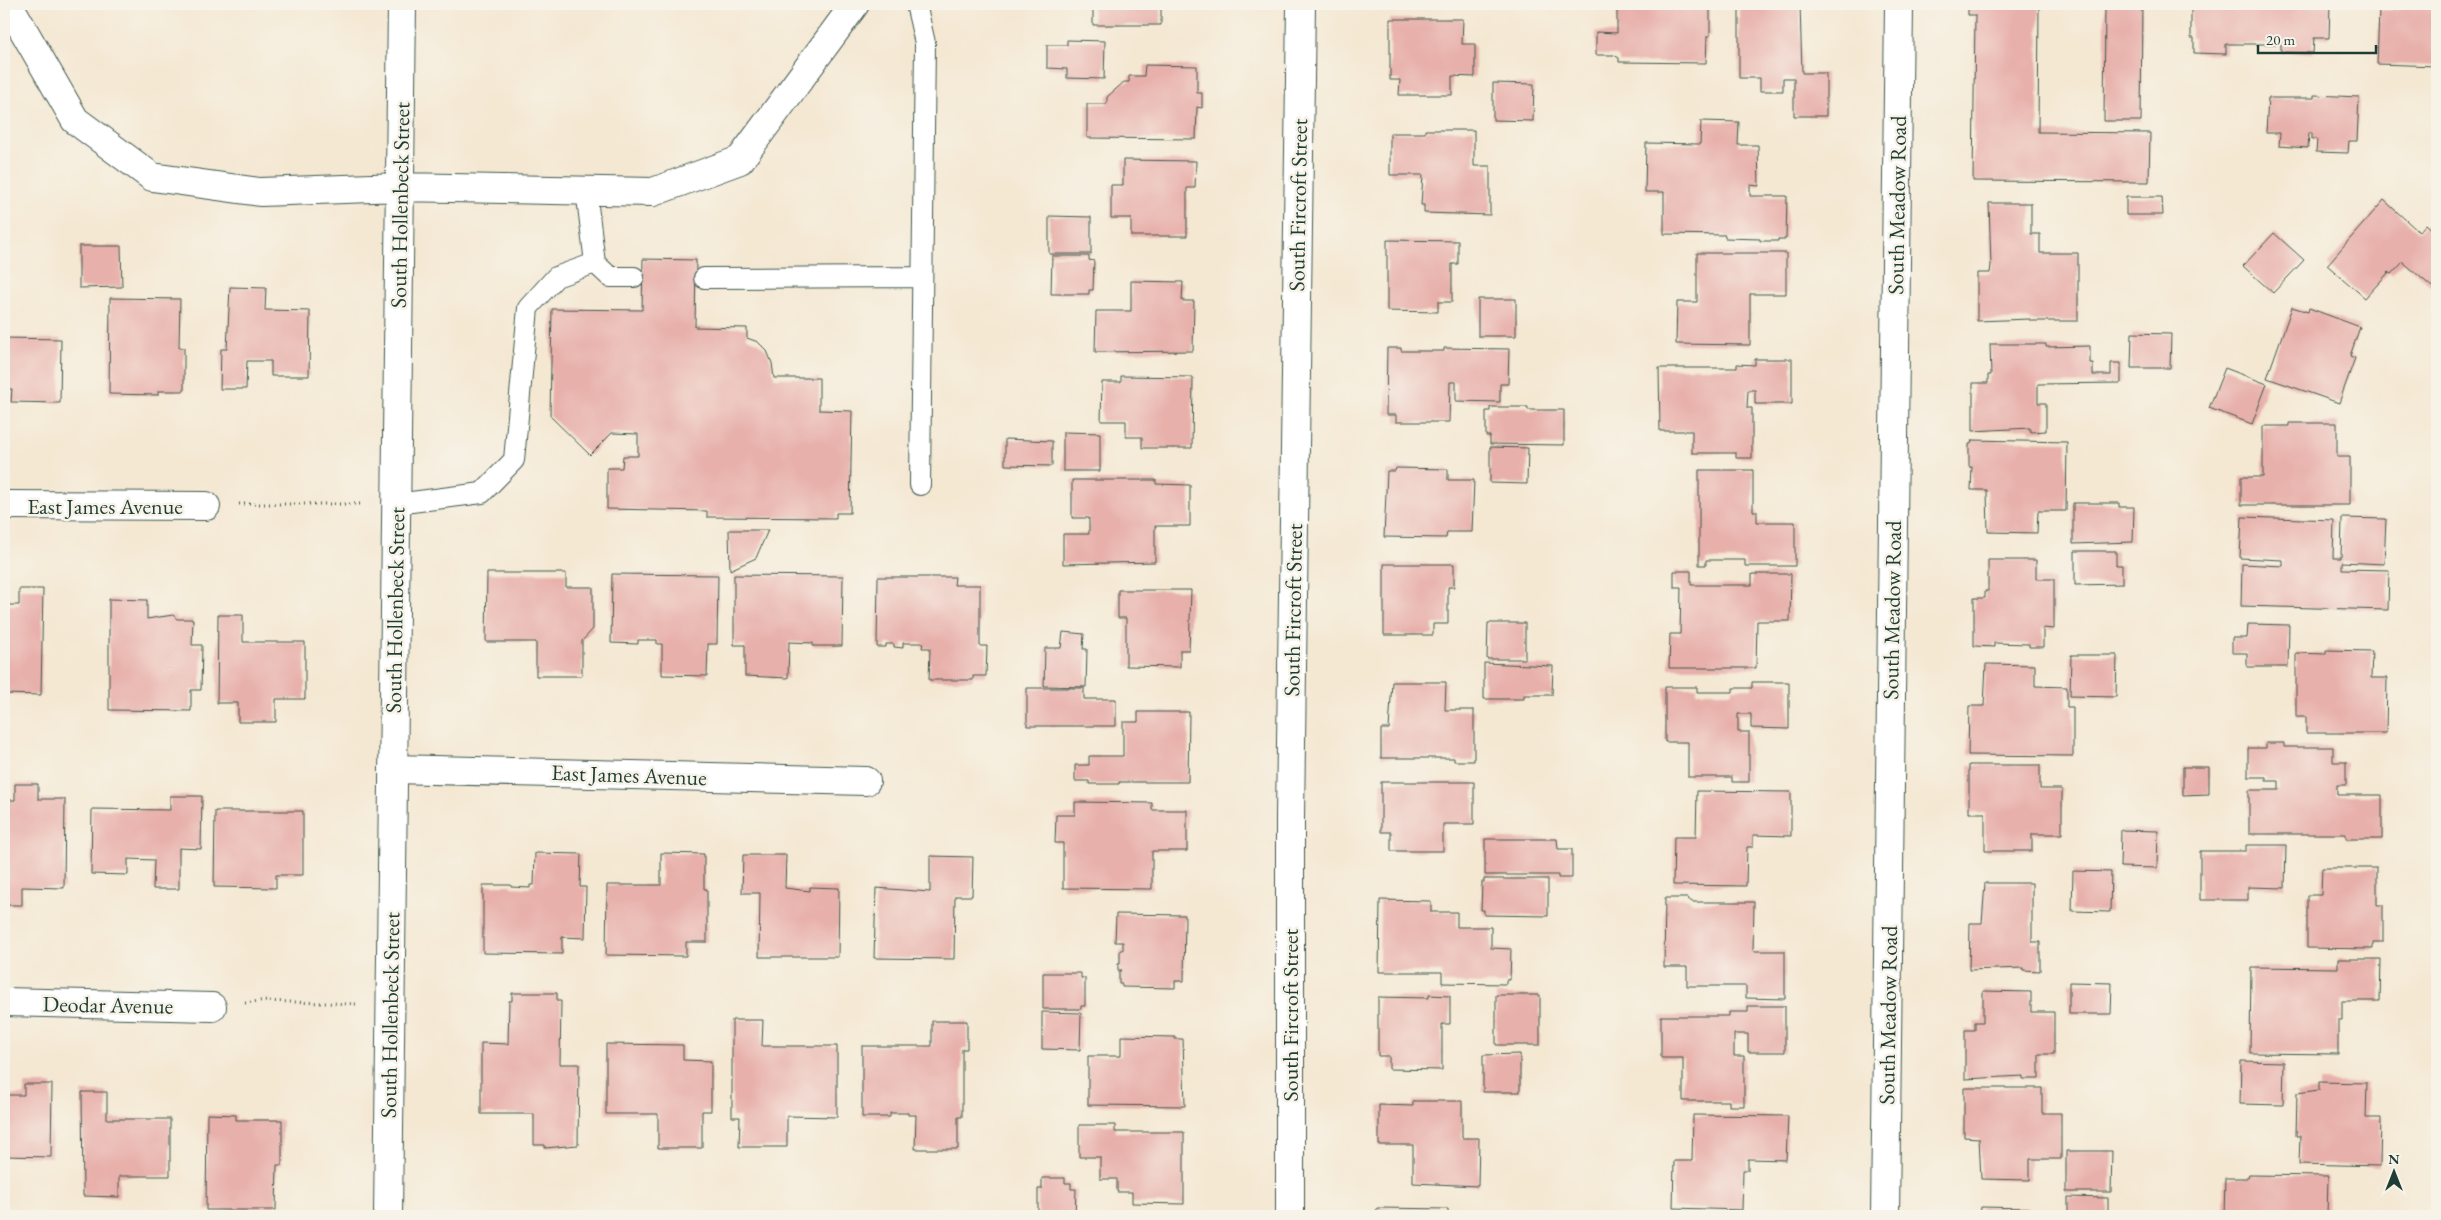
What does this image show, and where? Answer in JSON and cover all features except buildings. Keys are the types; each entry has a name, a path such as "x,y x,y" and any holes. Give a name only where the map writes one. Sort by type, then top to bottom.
{"street":[{"path":"4,4 13,12 75,120 152,176 260,192 400,187 653,192 740,160 855,4"},
{"name":"South Hollenbeck Street","path":"388,1216 402,4"},
{"name":"South Fircroft Street","path":"1290,1216 1290,817 1301,4"},
{"name":"South Meadow Road","path":"1885,1216 1899,4"},
{"name":"East James Avenue","path":"4,505 206,506"},
{"name":"East James Avenue","path":"393,769 866,781"},
{"name":"Deodar Avenue","path":"4,1002 212,1007"}],"lane":[{"path":"916,4 925,43 920,485"},
{"path":"586,190 595,263 610,277 634,277"},
{"path":"396,504 482,493 514,460 528,308 556,277 595,263"},
{"path":"704,278 922,277"}],"path":[{"path":"206,506 267,502 396,504"},
{"path":"212,1007 260,1001 390,1005"}]}
